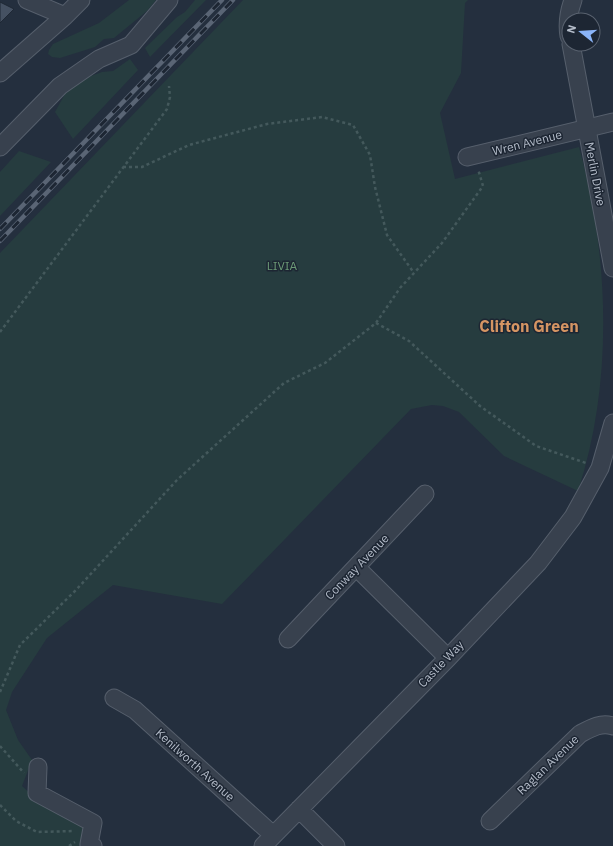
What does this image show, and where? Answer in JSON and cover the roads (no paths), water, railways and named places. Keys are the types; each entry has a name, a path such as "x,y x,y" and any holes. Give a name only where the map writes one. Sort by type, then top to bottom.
{"street":[{"path":"27,0 65,16"},
{"path":"0,72 65,16 81,0"},
{"path":"0,147 60,86 99,59 131,45 168,0"},
{"path":"570,12 573,0"},
{"name":"Merlin Drive","path":"572,52 613,268"},
{"name":"Wren Avenue","path":"470,156 613,122"},
{"path":"607,470 613,423"},
{"name":"Castle Way","path":"268,841 448,658 538,563 607,470"},
{"name":"Conway Avenue","path":"288,639 357,568 425,494"},
{"path":"357,568 448,658"},
{"name":"Kenilworth Avenue","path":"114,698 135,710 268,841"},
{"name":"Raglan Avenue","path":"490,821 580,734 595,726 608,724 613,726"},
{"path":"38,775 37,793 93,823 92,840"},
{"path":"300,809 336,846"}],"railway":[{"path":"0,229 222,0"},
{"path":"0,241 233,0"}],"district":[{"name":"Clifton Green","path":"529,326"}],"park label":[{"name":"LIVIA","path":"282,266"}]}
